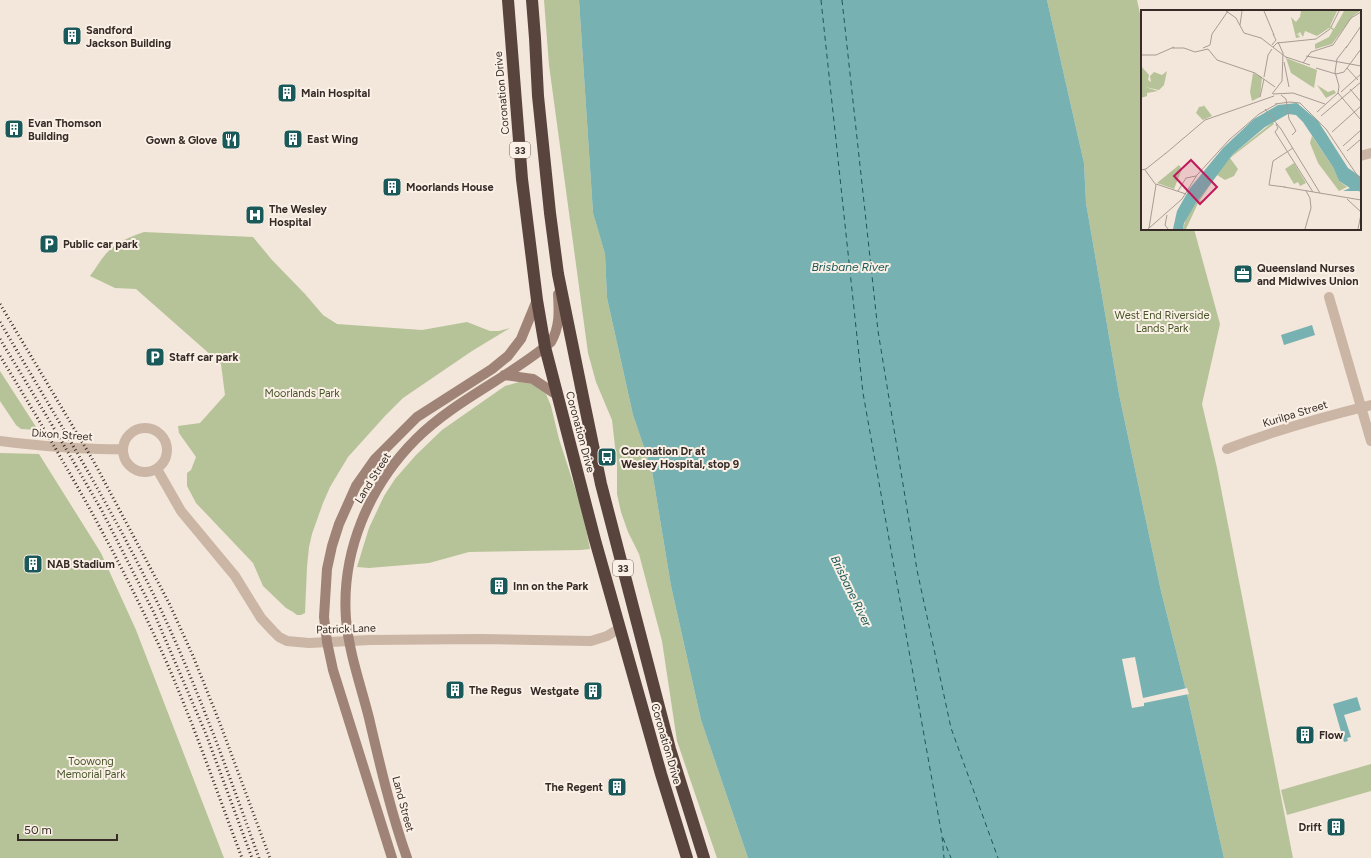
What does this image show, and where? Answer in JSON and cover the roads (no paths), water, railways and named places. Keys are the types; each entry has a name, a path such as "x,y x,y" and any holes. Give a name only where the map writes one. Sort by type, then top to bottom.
{"highway":[{"name":"Coronation Drive","path":"508,0 522,179 537,300 545,347 620,628 661,774 687,858"},
{"name":"Coronation Drive","path":"532,0 536,38 538,96 558,274 601,484 670,749 704,858"}],"main road":[{"name":"Land Street","path":"407,858 400,839 349,641 346,612 346,584 348,568 356,535 371,499 393,466 426,430 552,342 556,334 559,310 558,274"},
{"name":"Land Street","path":"392,858 335,677 327,642 324,617 327,569 332,546 339,524 356,486 375,459 416,417 492,369 508,356 520,339 537,300"},
{"path":"504,375 533,379 557,395"}],"street":[{"path":"1361,156 1371,153"},
{"path":"1329,297 1366,406 1371,441"},
{"name":"Kurilpa Street","path":"1227,449 1335,414 1366,406"},
{"path":"140,428 154,429 164,438 167,445 166,459 162,465 150,472 143,473 130,468 123,456 122,449 127,436 140,428"},
{"name":"Dixon Street","path":"0,441 41,446 122,449"},
{"name":"Patrick Lane","path":"157,469 181,510 235,576 262,618 279,637 287,641 327,642 480,639 591,641 607,636 620,628"}],"water":[{"name":"Brisbane River","path":"579,0 1047,0 1084,163 1086,203 1119,394 1161,591 1188,698 1224,858 748,858 701,720 671,586 652,471 633,415 607,298 605,254 593,213"},
{"path":"1312,325 1315,335 1284,345 1281,335"},
{"path":"1357,697 1361,710 1344,715 1351,737 1347,738 1348,741 1344,742 1333,704"}],"railway":[{"path":"0,304 94,462 169,603 193,656 221,726 270,858"},
{"path":"0,322 104,500 161,610 201,702 259,858"},
{"path":"0,339 102,511 154,613 206,734 252,858"},
{"path":"0,356 45,430 88,506 148,621 186,710 242,858"}],"place":[{"name":"Sandford Jackson Building","path":"72,36"},
{"name":"Main Hospital","path":"287,93"},
{"name":"Evan Thomson Building","path":"14,129"},
{"name":"East Wing","path":"293,139"},
{"name":"Gown & Glove","path":"231,140"},
{"name":"Moorlands House","path":"392,187"},
{"name":"The Wesley Hospital","path":"255,215"},
{"name":"Public car park","path":"49,244"},
{"name":"Queensland Nurses and Midwives Union","path":"1243,274"},
{"name":"Staff car park","path":"155,357"},
{"name":"Coronation Dr at Wesley Hospital, stop 9","path":"607,457"},
{"name":"NAB Stadium","path":"33,564"},
{"name":"Inn on the Park","path":"499,586"},
{"name":"The Regus","path":"455,690"},
{"name":"Westgate","path":"593,691"},
{"name":"Flow","path":"1305,735"},
{"name":"The Regent","path":"617,787"},
{"name":"Drift","path":"1336,827"}],"park label":[{"name":"West End Riverside Lands Park","path":"1162,321"},
{"name":"Moorlands Park","path":"302,393"},
{"name":"Toowong Memorial Park","path":"91,767"}]}
